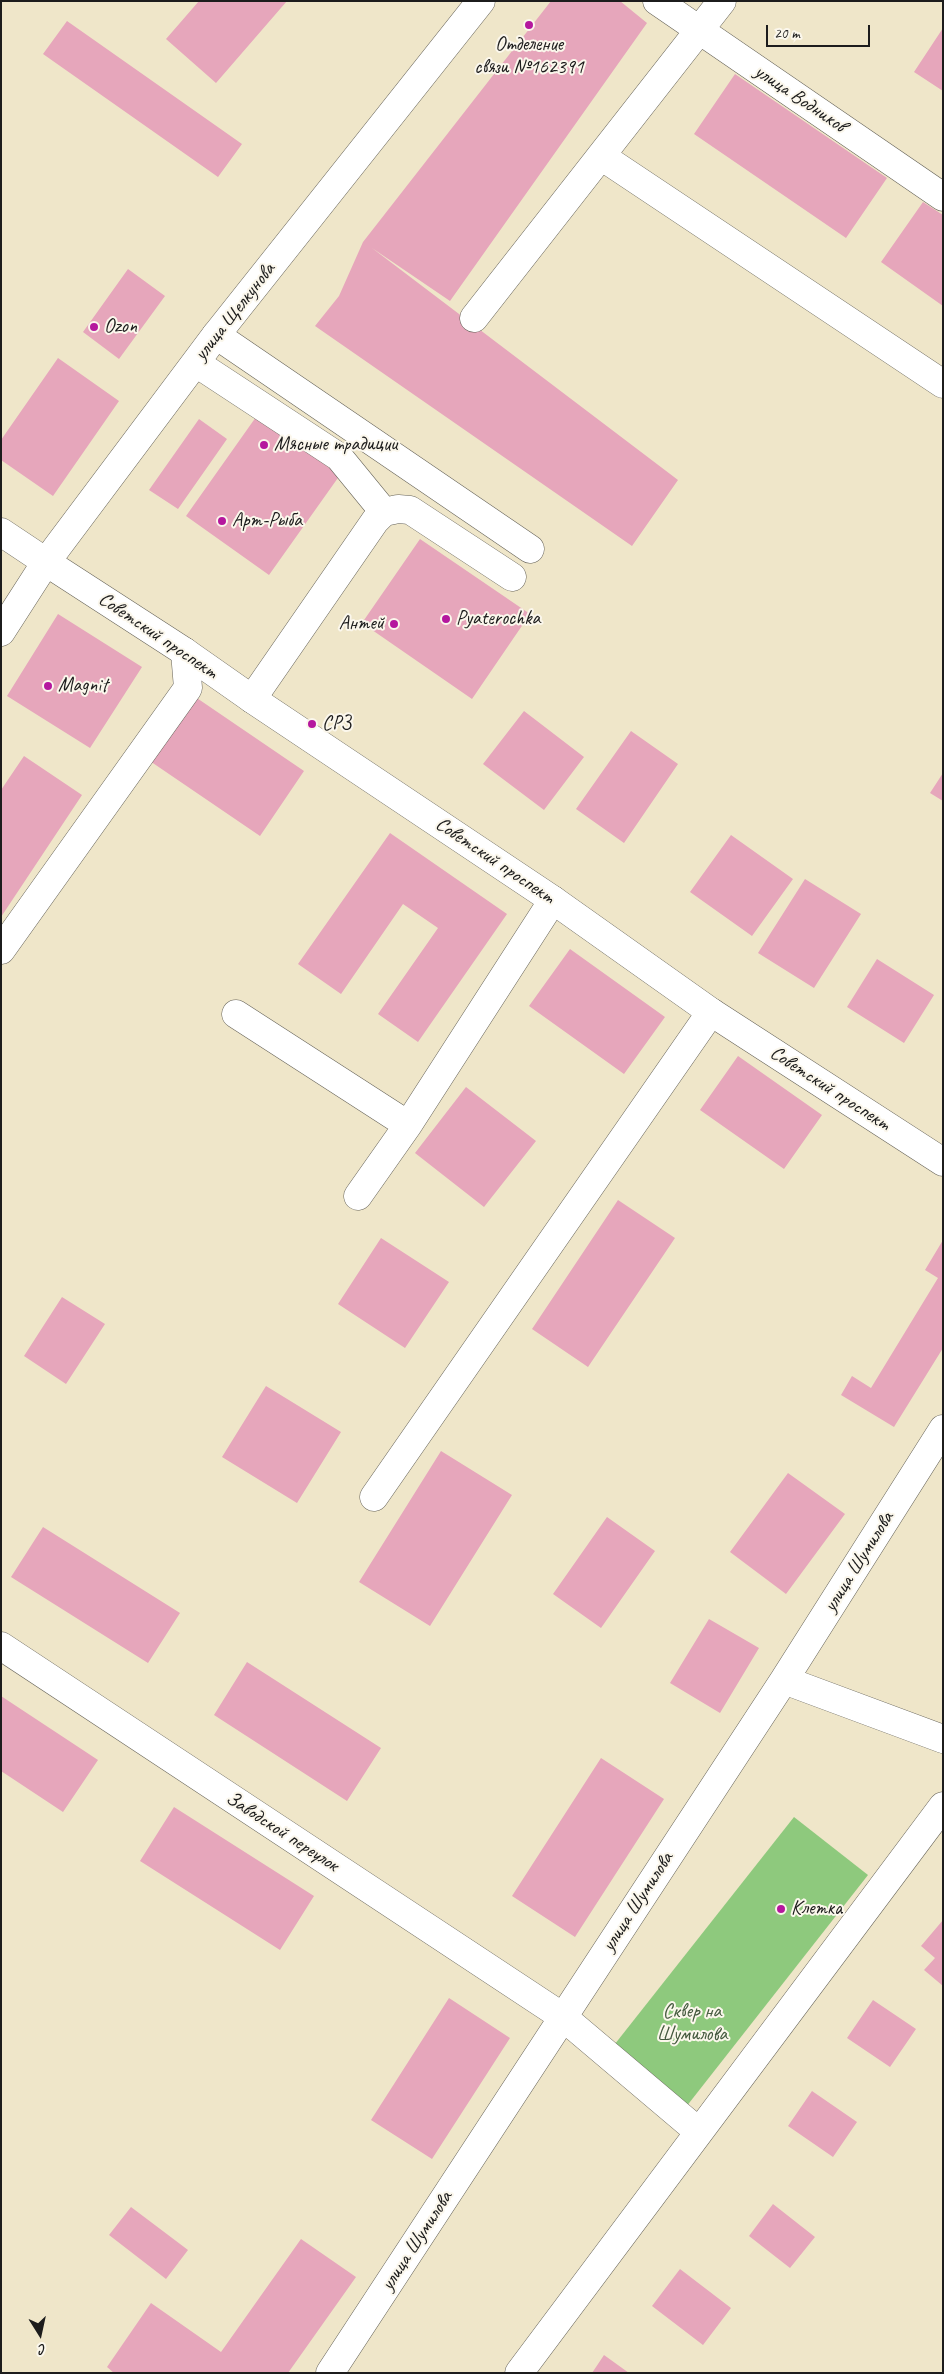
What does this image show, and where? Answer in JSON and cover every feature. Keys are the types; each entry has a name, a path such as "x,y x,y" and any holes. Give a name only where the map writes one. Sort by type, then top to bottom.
{"street":[{"name":"улица Щелкунова","path":"1,632 46,562 216,335 482,1"},
{"name":"улица Водников","path":"657,1 943,197"},
{"path":"474,318 722,1"},
{"path":"601,156 943,384"},
{"path":"216,335 530,550"},
{"path":"196,363 339,457 384,512"},
{"path":"252,699 375,521 384,512 398,509 410,510 512,577"},
{"name":"Советский проспект","path":"1,532 184,652 553,900 711,1012 943,1162"},
{"path":"1,950 188,688 184,652"},
{"path":"358,1196 408,1126 553,900"},
{"path":"374,1497 711,1012"},
{"path":"236,1014 408,1126"},
{"name":"улица Шумилова","path":"330,2373 784,1680 943,1429"},
{"name":"Заводской переулок","path":"1,1646 563,2017 699,2132"},
{"path":"784,1680 943,1739"},
{"path":"518,2373 943,1806"}],"green space":[{"name":"Сквер на Шумилова","path":"794,1817 868,1875 686,2107 611,2049"}],"building":[{"path":"199,1 287,1 216,83 166,39"},
{"path":"551,1 620,1 647,23 450,301 372,248 678,480 632,546 315,326 339,296 363,242"},
{"path":"67,21 242,144 218,177 43,54"},
{"path":"943,28 943,91 914,72"},
{"path":"735,74 887,178 846,238 694,134"},
{"path":"923,202 943,215 943,306 881,262"},
{"path":"128,269 165,296 119,359 83,332"},
{"path":"58,358 119,401 53,496 1,460 1,440"},
{"path":"256,417 340,475 269,575 186,516"},
{"path":"199,419 227,439 178,509 149,490"},
{"name":"Pyaterochka","path":"420,539 530,614 472,699 362,623"},
{"path":"58,614 142,667 90,748 7,696"},
{"path":"188,692 304,771 260,836 144,757"},
{"path":"524,711 584,757 544,810 483,764"},
{"path":"631,731 678,764 624,843 576,809"},
{"path":"24,756 82,795 1,917 1,790"},
{"path":"943,773 943,801 930,793"},
{"path":"390,833 507,914 418,1042 378,1014 438,928 403,904 341,994 298,964"},
{"path":"731,835 793,879 752,936 690,892"},
{"path":"805,879 861,914 814,988 758,953"},
{"path":"570,949 665,1017 624,1074 529,1006"},
{"path":"877,959 934,995 904,1043 847,1007"},
{"path":"738,1056 822,1115 784,1169 700,1110"},
{"path":"466,1087 536,1141 484,1207 415,1153"},
{"path":"618,1200 675,1238 588,1367 532,1329"},
{"path":"381,1238 449,1282 405,1348 338,1304"},
{"path":"943,1240 943,1348 894,1427 841,1395 852,1376 871,1388 938,1278 925,1270"},
{"path":"62,1297 105,1324 66,1384 24,1356"},
{"path":"266,1386 341,1432 297,1503 222,1457"},
{"path":"441,1451 512,1495 430,1626 359,1582"},
{"path":"788,1473 845,1514 786,1594 730,1552"},
{"path":"607,1517 655,1551 601,1628 553,1594"},
{"path":"43,1527 180,1613 148,1663 11,1577"},
{"path":"709,1619 759,1648 720,1713 670,1683"},
{"path":"247,1662 381,1748 347,1801 214,1715"},
{"path":"1,1696 98,1760 63,1812 1,1771"},
{"path":"601,1758 664,1799 575,1937 512,1896"},
{"path":"174,1807 314,1896 280,1950 140,1861"},
{"path":"943,1920 943,1986 924,1970 935,1958 921,1946"},
{"path":"449,1998 510,2038 432,2159 371,2120"},
{"path":"873,2000 916,2029 890,2067 847,2038"},
{"path":"812,2091 857,2122 833,2157 788,2126"},
{"path":"773,2204 815,2237 790,2268 749,2236"},
{"path":"131,2207 188,2250 166,2279 109,2235"},
{"path":"301,2239 356,2277 288,2373 114,2373 107,2367 151,2303 221,2352"},
{"path":"680,2269 731,2308 703,2345 652,2306"},
{"path":"604,2355 629,2373 592,2373"}],"place":[{"name":"Отделение связи №162391","path":"529,25"},
{"name":"Ozon","path":"94,327"},
{"name":"Мясные традиции","path":"264,445"},
{"name":"Арт-Рыба","path":"222,521"},
{"name":"Pyaterochka","path":"446,619"},
{"name":"Антей","path":"394,624"},
{"name":"Magnit","path":"48,686"},
{"name":"СРЗ","path":"312,724"},
{"name":"Клетка","path":"781,1909"}]}
